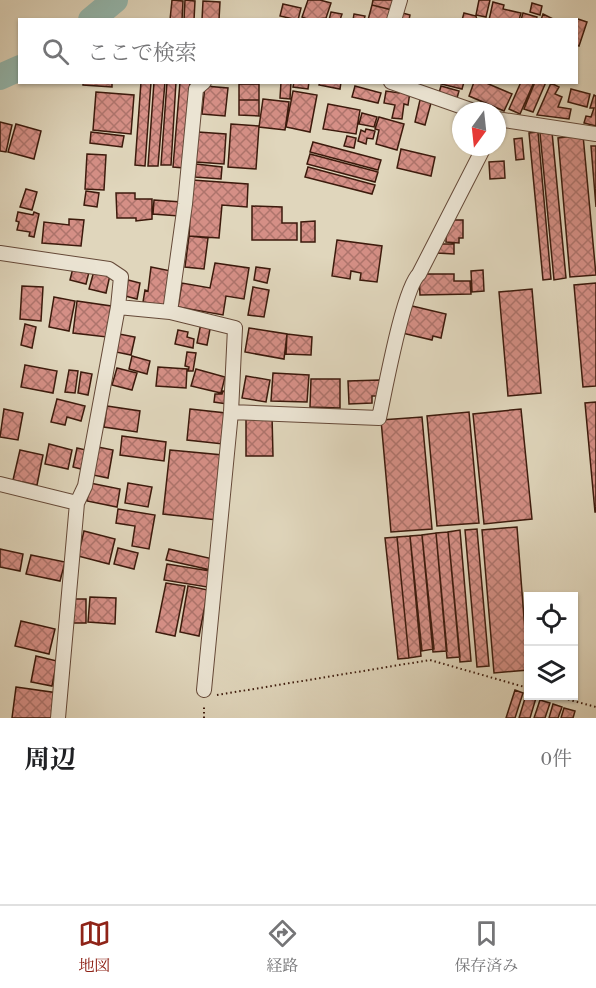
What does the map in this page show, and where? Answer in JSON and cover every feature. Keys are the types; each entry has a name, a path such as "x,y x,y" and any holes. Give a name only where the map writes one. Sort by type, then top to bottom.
{"street":[{"path":"395,18 400,0"},
{"path":"170,312 185,204 196,89 202,84"},
{"path":"397,84 452,103"},
{"path":"506,120 596,134"},
{"path":"231,412 379,418 405,302 479,156"},
{"path":"0,253 109,269 122,277 85,486 76,503 58,718"},
{"path":"118,308 170,312 235,328 231,412 204,690"},
{"path":"0,484 76,503"}],"path":[{"path":"204,690 212,696 430,660 524,687"},
{"path":"570,700 596,707"}],"building":[{"path":"172,0 183,1 182,18 170,18"},
{"path":"185,0 195,1 194,18 184,18"},
{"path":"308,0 331,3 326,18 302,17"},
{"path":"373,0 394,0 392,10 372,5"},
{"path":"479,0 490,0 486,17 476,15"},
{"path":"203,1 220,2 219,18 202,18"},
{"path":"493,2 504,5 503,9 521,13 520,18 489,18"},
{"path":"532,3 542,6 540,15 530,12"},
{"path":"283,4 301,8 298,18 280,16"},
{"path":"372,5 392,10 390,18 369,18"},
{"path":"331,12 342,14 341,18 330,18"},
{"path":"399,12 410,15 409,18 398,18"},
{"path":"464,13 476,18 463,18"},
{"path":"523,13 537,17 537,18 522,18"},
{"path":"354,14 365,16 364,18 353,18"},
{"path":"578,19 587,22 578,46"},
{"path":"112,84 112,87 83,85"},
{"path":"141,84 151,84 145,166 135,165"},
{"path":"154,84 165,84 158,166 148,166"},
{"path":"167,84 176,84 171,165 161,165"},
{"path":"180,84 190,84 183,168 173,167"},
{"path":"239,84 259,84 259,100 239,100"},
{"path":"281,84 291,84 290,99 280,98"},
{"path":"294,84 309,84 308,89 293,87"},
{"path":"319,84 341,84 340,89"},
{"path":"441,84 463,84 462,89"},
{"path":"473,84 489,84 512,94 506,107 506,102 483,102 469,96"},
{"path":"520,84 533,84 520,114 509,109"},
{"path":"534,84 545,84 533,112 524,109"},
{"path":"551,84 559,87 555,94 562,97 558,107 571,109 569,119 537,115"},
{"path":"205,86 228,88 225,116 202,114"},
{"path":"355,86 381,93 378,103 352,97"},
{"path":"441,86 459,91 457,98 439,93"},
{"path":"571,89 590,94 587,107 568,102"},
{"path":"399,90 410,92 408,105 404,104 402,119 392,118 395,105 384,103 386,91 399,93"},
{"path":"293,91 317,95 310,132 286,127"},
{"path":"96,92 134,95 131,134 93,130"},
{"path":"594,95 596,96 596,126 584,123 586,116 591,117 594,108 590,108"},
{"path":"263,99 289,102 285,130 259,127"},
{"path":"239,100 259,100 259,116 239,115"},
{"path":"420,100 431,103 425,125 415,122"},
{"path":"328,104 360,110 356,134 323,129"},
{"path":"362,113 377,117 374,127 359,124"},
{"path":"379,117 404,124 397,150 376,144 379,130 375,129"},
{"path":"0,122 12,125 6,152 0,151"},
{"path":"16,124 41,131 34,159 8,152"},
{"path":"231,124 259,126 256,169 228,167"},
{"path":"366,129 375,131 373,139 367,138 366,144 358,141 361,130 365,132"},
{"path":"91,132 124,136 122,147 90,143"},
{"path":"198,132 226,134 224,164 196,162"},
{"path":"538,132 551,279 543,280 529,133"},
{"path":"552,132 566,278 554,280 540,133"},
{"path":"583,135 596,275 570,277 558,138"},
{"path":"347,136 356,138 354,148 344,146"},
{"path":"522,138 524,159 516,160 514,139"},
{"path":"313,142 381,160 378,170 310,152"},
{"path":"591,146 596,146 596,207"},
{"path":"401,149 435,157 431,176 397,168"},
{"path":"87,154 106,155 104,190 85,189"},
{"path":"310,154 378,172 375,182 307,164"},
{"path":"504,161 505,178 490,179 489,162"},
{"path":"196,164 222,167 221,179 195,177"},
{"path":"308,167 375,185 372,194 305,177"},
{"path":"192,180 248,184 247,207 222,205 219,238 189,236"},
{"path":"26,189 37,192 32,210 20,207"},
{"path":"86,191 99,193 97,207 84,205"},
{"path":"116,193 135,193 135,199 152,199 152,219 136,221 136,218 117,218"},
{"path":"154,200 181,202 179,216 153,214"},
{"path":"252,206 282,207 282,223 297,223 297,240 252,240"},
{"path":"18,212 39,214 34,237 29,236 30,232 17,230"},
{"path":"69,219 84,220 81,246 42,243 44,222 69,225"},
{"path":"446,220 463,220 463,238 459,238 459,243 446,242"},
{"path":"315,221 315,242 301,242 301,222"},
{"path":"189,236 208,238 204,269 185,267"},
{"path":"337,240 382,246 377,282 360,280 361,273 351,271 350,279 332,276"},
{"path":"438,244 454,244 454,254 437,253"},
{"path":"215,263 249,268 244,299 226,296 223,315 178,307 182,283 210,288"},
{"path":"151,267 171,271 166,307 143,302 145,290 148,291"},
{"path":"256,267 270,269 267,283 254,280"},
{"path":"73,268 89,272 86,284 70,280"},
{"path":"483,270 484,291 472,292 471,271"},
{"path":"94,271 110,275 106,293 89,289"},
{"path":"419,274 454,274 454,281 470,281 471,294 420,295"},
{"path":"128,280 140,283 137,299 125,296"},
{"path":"596,283 596,386 583,387 574,285"},
{"path":"22,286 43,287 41,321 20,319"},
{"path":"253,287 269,290 264,317 248,315"},
{"path":"532,289 541,393 508,396 499,292"},
{"path":"54,297 75,301 69,331 49,327"},
{"path":"77,301 111,306 107,337 73,333"},
{"path":"408,305 446,314 441,338 433,336 432,340 402,333"},
{"path":"201,323 211,324 207,345 197,343"},
{"path":"25,324 36,327 32,348 21,345"},
{"path":"249,328 287,334 284,359 245,352"},
{"path":"178,330 188,332 187,337 194,339 193,348 175,344"},
{"path":"119,334 135,337 131,355 116,352"},
{"path":"287,334 312,337 311,355 286,354"},
{"path":"187,352 196,353 193,371 188,371 189,367 185,366"},
{"path":"132,356 150,361 147,374 129,369"},
{"path":"25,365 57,371 53,393 21,387"},
{"path":"158,367 187,369 186,388 156,386"},
{"path":"117,368 137,373 132,390 112,385"},
{"path":"196,369 225,377 221,393 191,386"},
{"path":"69,370 78,371 75,393 65,392"},
{"path":"81,372 92,374 88,395 78,393"},
{"path":"273,373 309,375 307,402 271,401"},
{"path":"246,376 270,380 266,402 242,398"},
{"path":"311,379 340,379 340,408 310,407"},
{"path":"380,380 380,396 372,396 372,403 349,404 348,381"},
{"path":"223,391 228,392 227,404 214,402 215,394 222,394"},
{"path":"57,399 85,406 81,421 67,417 65,425 51,422"},
{"path":"596,402 596,512 595,512 585,403"},
{"path":"107,406 140,411 137,432 104,427"},
{"path":"4,409 23,413 18,440 0,437"},
{"path":"190,409 226,413 223,444 187,440"},
{"path":"521,409 532,519 484,524 473,414"},
{"path":"469,412 479,523 437,526 427,416"},
{"path":"272,415 273,456 246,456 246,416"},
{"path":"422,417 432,529 391,532 381,420"},
{"path":"122,436 166,442 164,461 120,455"},
{"path":"49,444 72,450 68,469 45,464"},
{"path":"98,447 113,450 108,478 93,475"},
{"path":"77,448 86,450 81,469 73,467"},
{"path":"20,450 43,455 37,485 13,480"},
{"path":"170,450 223,455 217,520 163,514"},
{"path":"90,483 120,489 117,507 87,501"},
{"path":"128,483 152,487 148,507 125,503"},
{"path":"118,509 155,515 149,549 132,546 135,526 116,523"},
{"path":"517,527 524,618 524,670 494,673 482,530"},
{"path":"477,529 489,666 477,667 465,530"},
{"path":"460,530 471,661 460,662 448,532"},
{"path":"84,531 115,539 109,564 78,556"},
{"path":"448,532 460,657 447,658 436,533"},
{"path":"436,533 447,651 433,652 422,535"},
{"path":"422,535 434,649 422,651 410,536"},
{"path":"410,536 421,656 409,658 397,537"},
{"path":"397,537 409,658 398,659 385,538"},
{"path":"118,548 138,553 134,569 114,564"},
{"path":"0,549 23,554 20,571 0,567"},
{"path":"169,549 213,559 211,570 166,560"},
{"path":"31,555 65,562 60,581 26,574"},
{"path":"167,564 210,571 207,587 164,580"},
{"path":"166,583 185,586 175,636 156,632"},
{"path":"188,586 208,590 199,636 180,632"},
{"path":"90,597 116,598 115,624 88,622"},
{"path":"72,599 86,599 86,623 71,623"},
{"path":"21,621 55,629 49,654 15,646"},
{"path":"36,656 57,661 52,686 31,682"},
{"path":"16,687 58,693 54,718 12,718"},
{"path":"515,690 523,693 515,718 506,718"},
{"path":"524,700 535,700 530,718 519,718"},
{"path":"540,700 550,703 545,718 534,718"},
{"path":"553,704 562,707 558,718 549,718"},
{"path":"564,708 575,711 573,718 561,718"}],"waterway":[{"path":"93,18 115,0"},
{"path":"0,77 18,69"}]}
